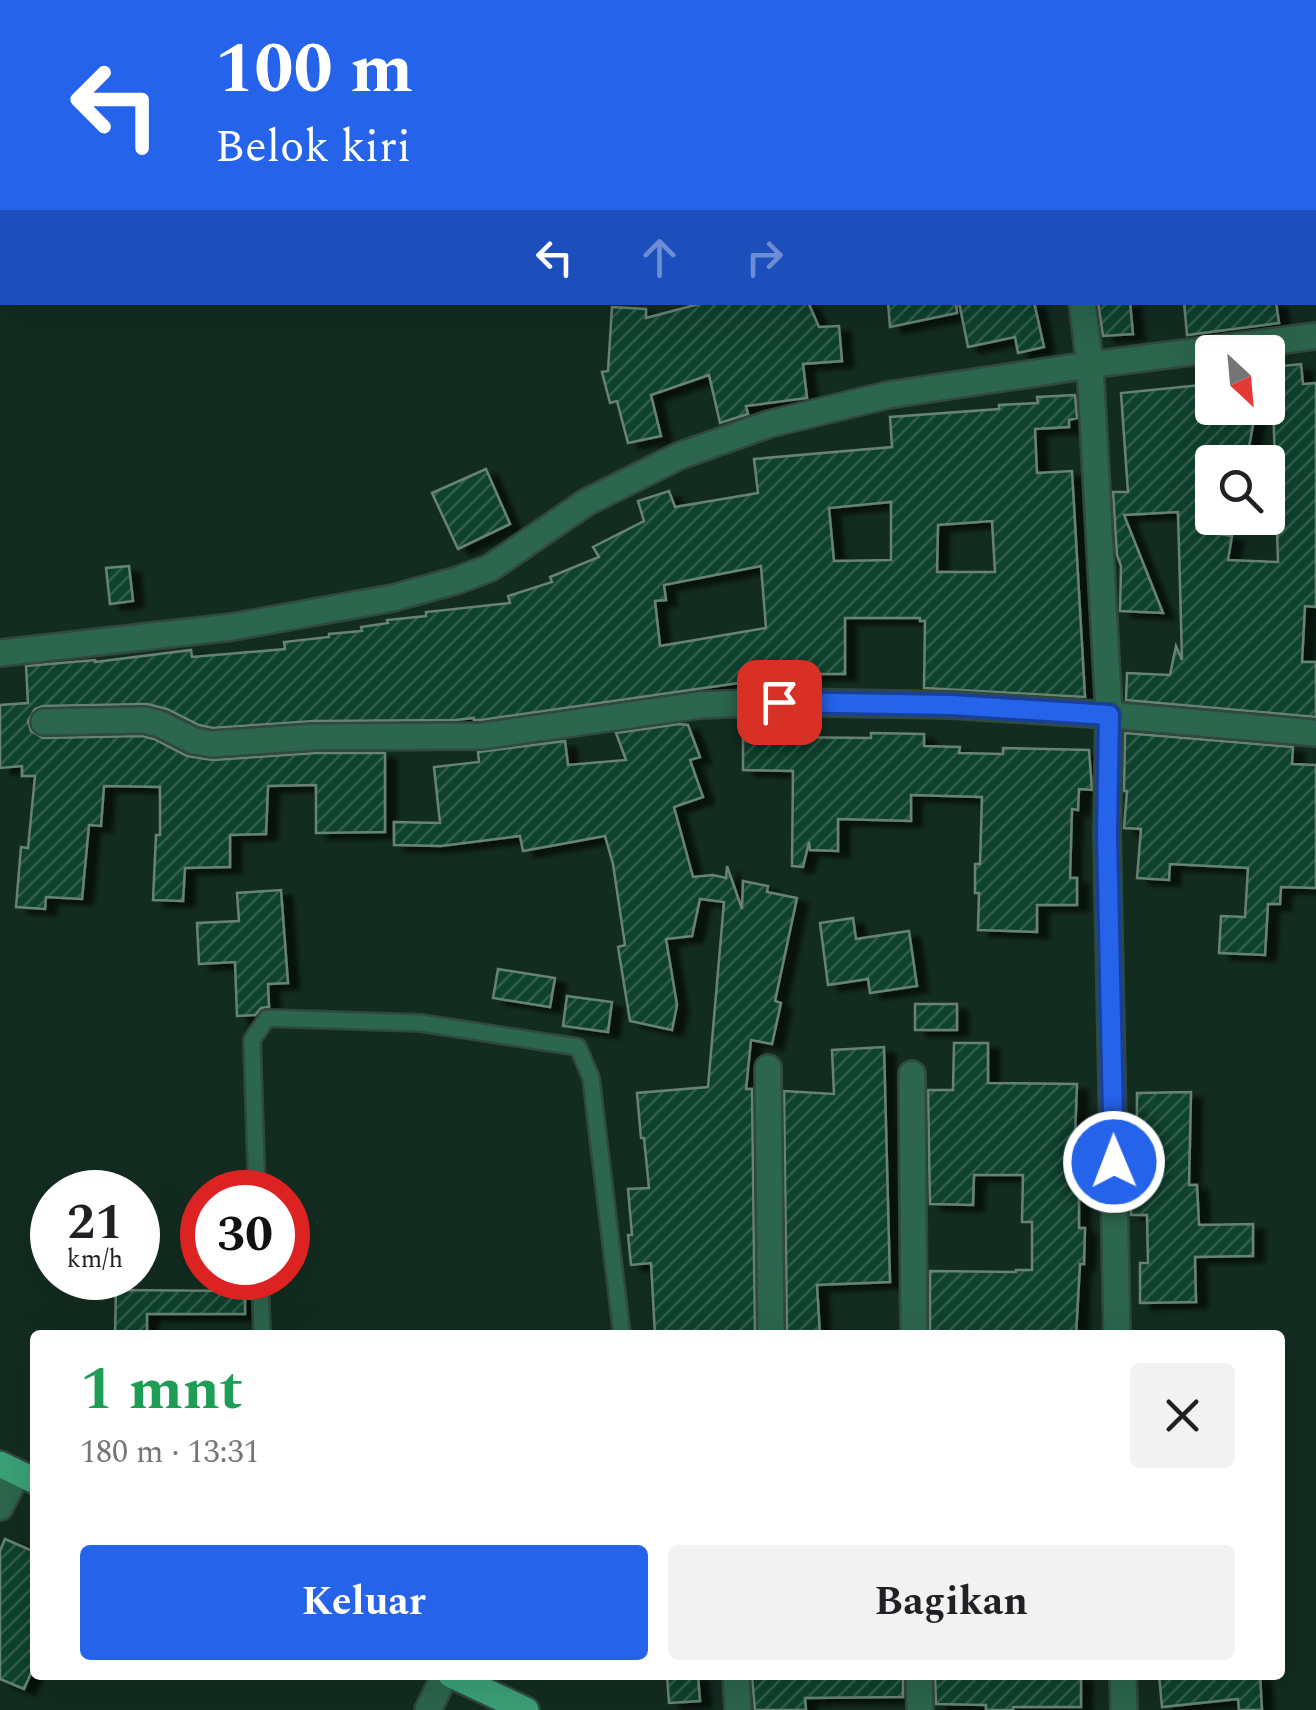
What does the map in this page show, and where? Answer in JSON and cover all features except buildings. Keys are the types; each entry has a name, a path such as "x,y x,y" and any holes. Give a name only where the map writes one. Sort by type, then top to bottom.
{"main road":[{"path":"459,1680 526,1710"}],"street":[{"path":"1082,305 1090,365 1109,715 1107,854 1117,1330"},
{"path":"0,653 232,627 393,598 458,580 490,568 587,502 679,456 770,424 888,396 1316,336"},
{"path":"44,722 144,720 194,741 212,744 314,736 482,736 700,705 779,702 952,705 1316,734"},
{"path":"768,1068 772,1330"},
{"path":"912,1074 914,1330"},
{"path":"0,1507 17,1473"},
{"path":"428,1710 445,1680"},
{"path":"736,1680 738,1710"},
{"path":"920,1680 920,1710"},
{"path":"1123,1680 1124,1710"}],"lane":[{"path":"257,1170 252,1040 268,1018 421,1023 578,1047 590,1078 621,1330"},
{"path":"261,1300 262,1330"}],"route":[{"path":"779,702 952,705 1109,715 1107,835 1114,1162"}]}
